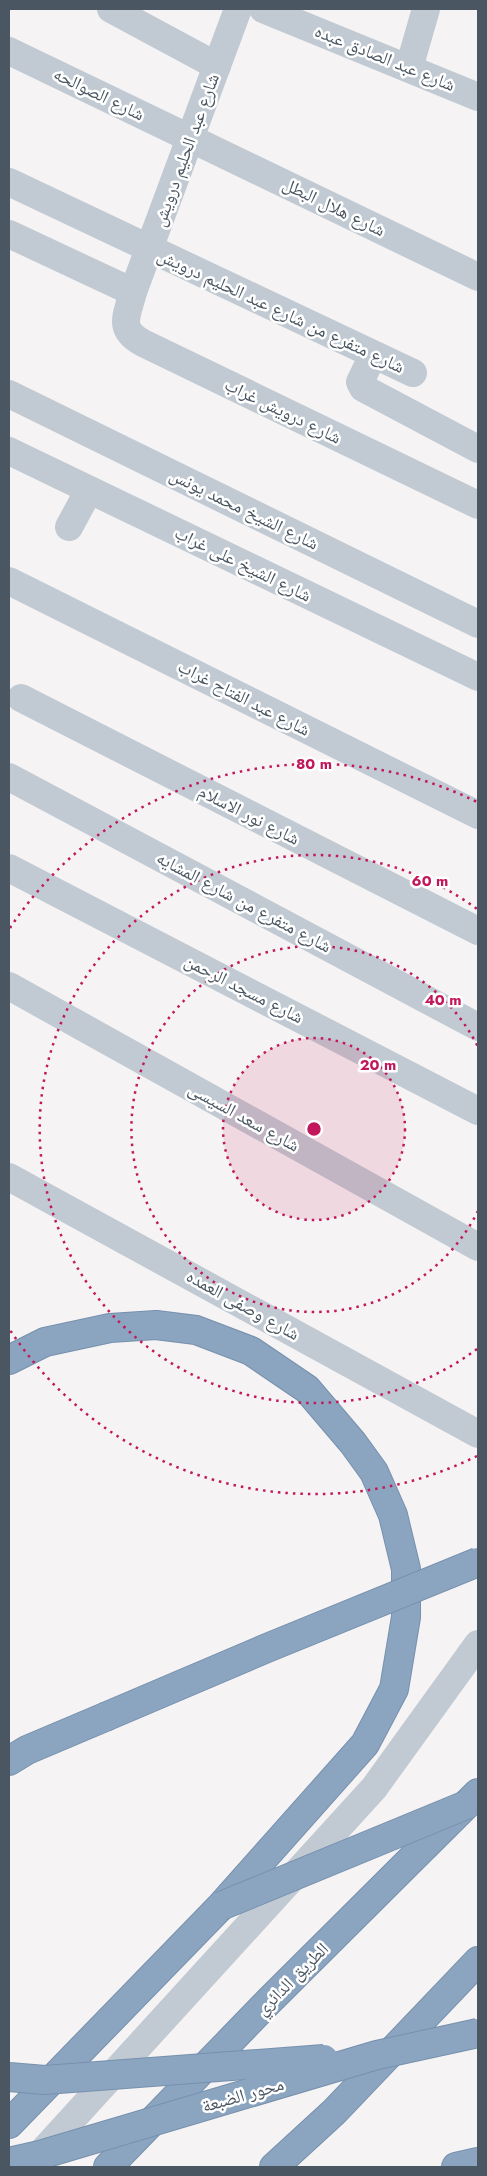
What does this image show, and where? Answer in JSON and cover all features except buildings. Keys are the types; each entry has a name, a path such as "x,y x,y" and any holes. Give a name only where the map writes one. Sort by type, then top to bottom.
{"highway":[{"path":"9,1360 45,1342 110,1328 156,1325 196,1330 251,1351 307,1389 353,1443 374,1472 393,1515 406,1569 406,1617 394,1689 365,1744 221,1906 9,2124"},
{"path":"9,1761 27,1750 258,1652 478,1562"},
{"path":"221,1906 472,1799"},
{"name":"الطريق الدائري","path":"108,2167 268,2002 472,1799"},
{"path":"274,2167 334,2112 478,1961"},
{"name":"محور الضبعة","path":"9,2162 40,2155 377,2055 478,2033"},
{"path":"9,2077 45,2080 377,2055"},
{"path":"298,2167 334,2112"},
{"path":"456,2167 478,2162"}],"street":[{"path":"111,9 217,66"},
{"name":"شارع عبد الحليم درويش","path":"134,292 238,9"},
{"name":"شارع عبد الصادق عبده","path":"263,9 478,97"},
{"path":"409,68 426,9"},
{"name":"شارع الصوالحه","path":"9,51 190,138"},
{"name":"شارع هلال البطل","path":"190,138 478,277"},
{"name":"شارع متفرع من شارع عبد الحليم درويش","path":"9,182 413,373"},
{"path":"9,234 134,292"},
{"name":"شارع درويش غراب","path":"134,292 125,325 128,333 134,338 478,505"},
{"path":"373,355 360,382 362,388 478,449"},
{"name":"شارع الشيخ محمد يونس","path":"9,394 478,624"},
{"name":"شارع الشيخ على غراب","path":"9,451 478,678"},
{"path":"70,527 89,490"},
{"name":"شارع عبد الفتاح غراب","path":"9,580 478,815"},
{"name":"شارع نور الاسلام","path":"21,698 478,931"},
{"name":"شارع متفرع من شارع المشايه","path":"9,777 478,1026"},
{"name":"شارع مسجد الرحمن","path":"9,868 478,1111"},
{"name":"شارع سعد السيسى","path":"9,986 478,1247"},
{"name":"شارع وصفى العمده","path":"9,1177 478,1434"},
{"path":"28,2167 374,1788 478,1644"}]}
